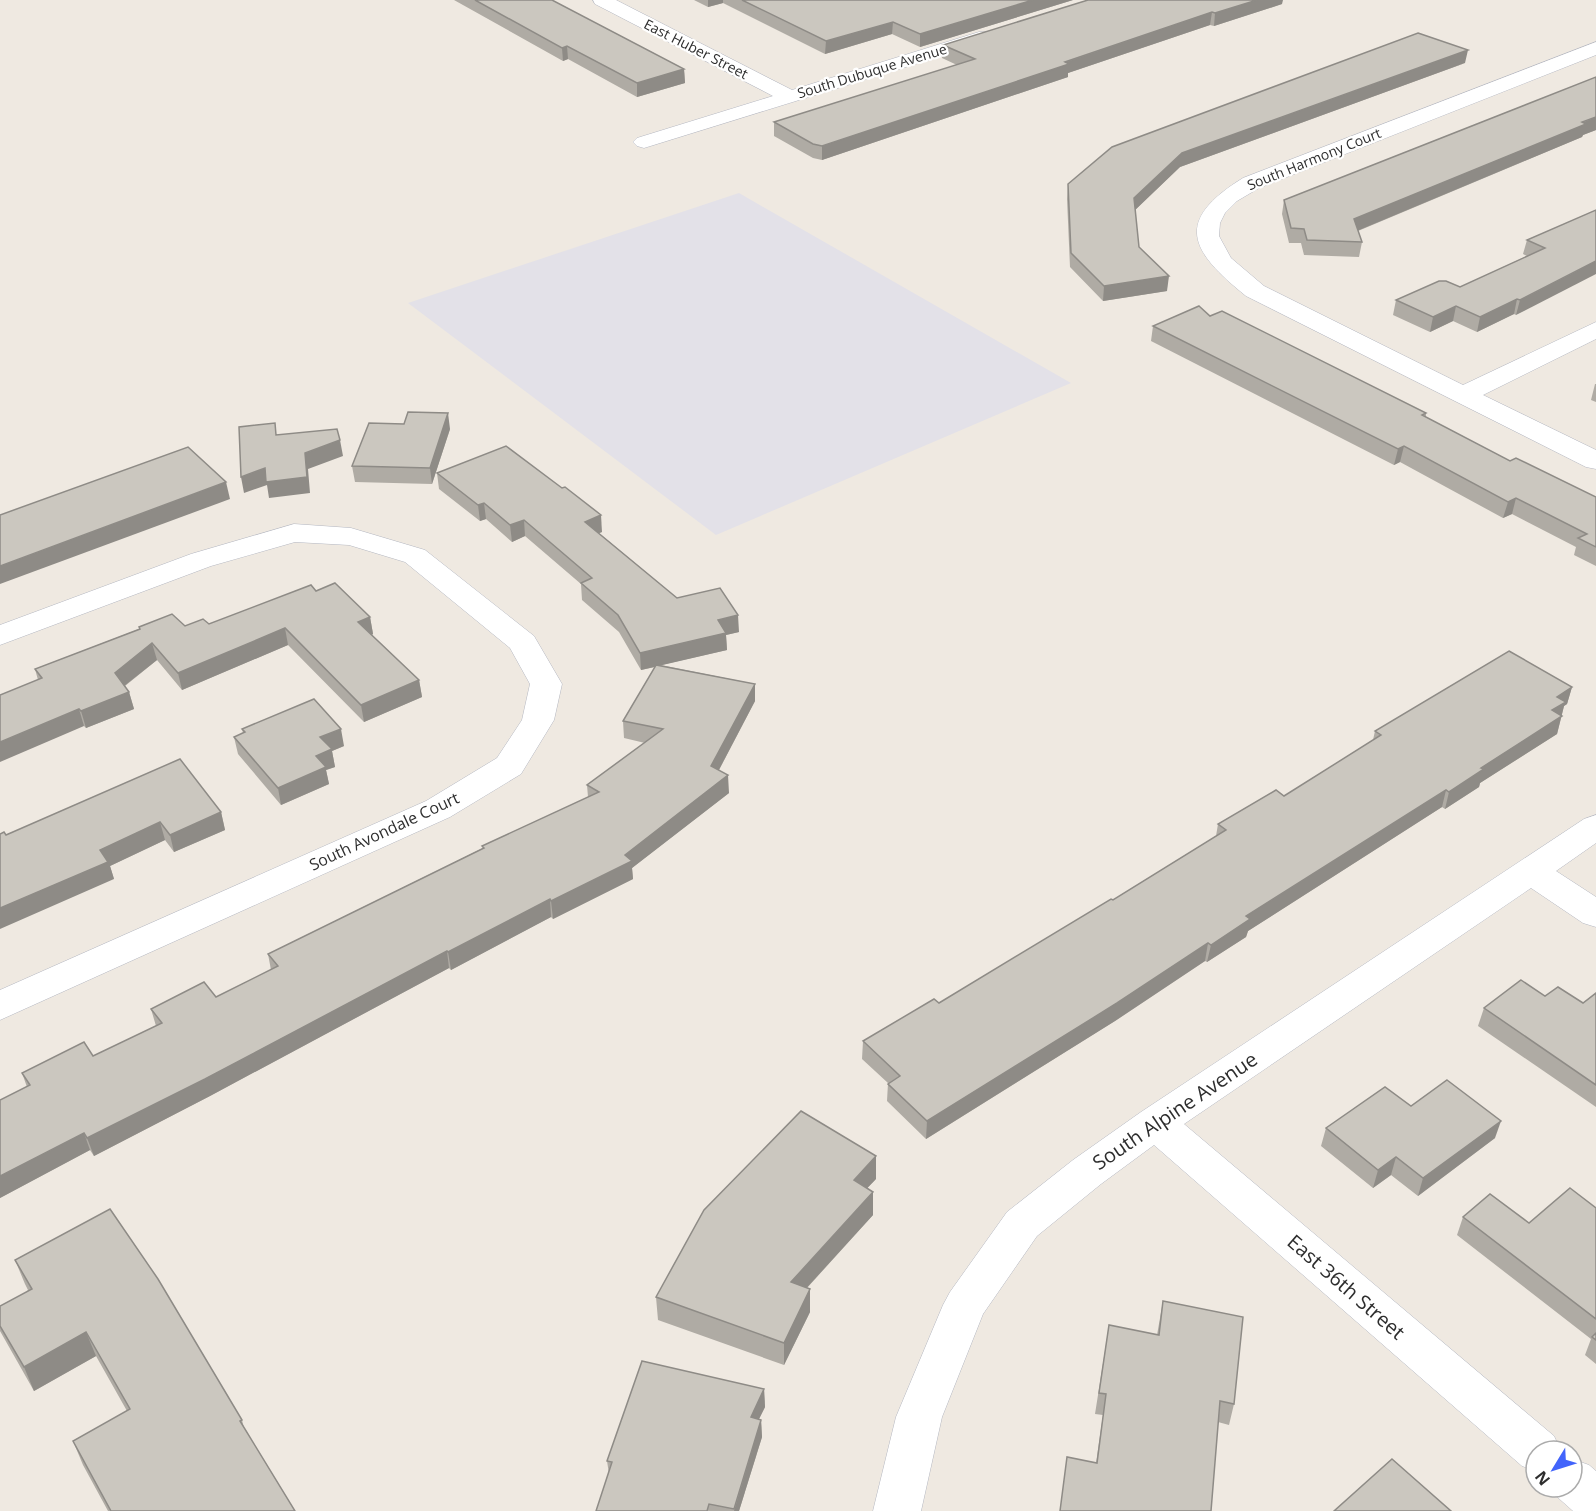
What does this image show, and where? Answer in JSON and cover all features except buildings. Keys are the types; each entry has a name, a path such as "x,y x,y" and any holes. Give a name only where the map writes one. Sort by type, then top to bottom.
{"street":[{"name":"East Huber Street","path":"602,0 791,97"},
{"name":"South Dubuque Avenue","path":"644,142 1001,31"},
{"name":"South Harmony Court","path":"1462,395 1255,291 1219,262 1207,235 1206,227 1221,201 1251,183 1596,48"},
{"path":"1462,395 1596,329"},
{"path":"1462,395 1596,461"},
{"name":"South Avondale Court","path":"0,636 201,560 294,533 351,537 415,556 523,643 546,684 538,720 509,766 438,809 0,1006"},
{"name":"South Alpine Avenue","path":"897,1511 919,1416 965,1305 1022,1224 1087,1172 1155,1123 1596,827"},
{"path":"1532,872 1596,914"},
{"name":"East 36th Street","path":"1155,1123 1524,1439"},
{"path":"1584,1490 1596,1501"}],"shaded area":[{"path":"739,193 1071,383 716,535 408,303"}]}
